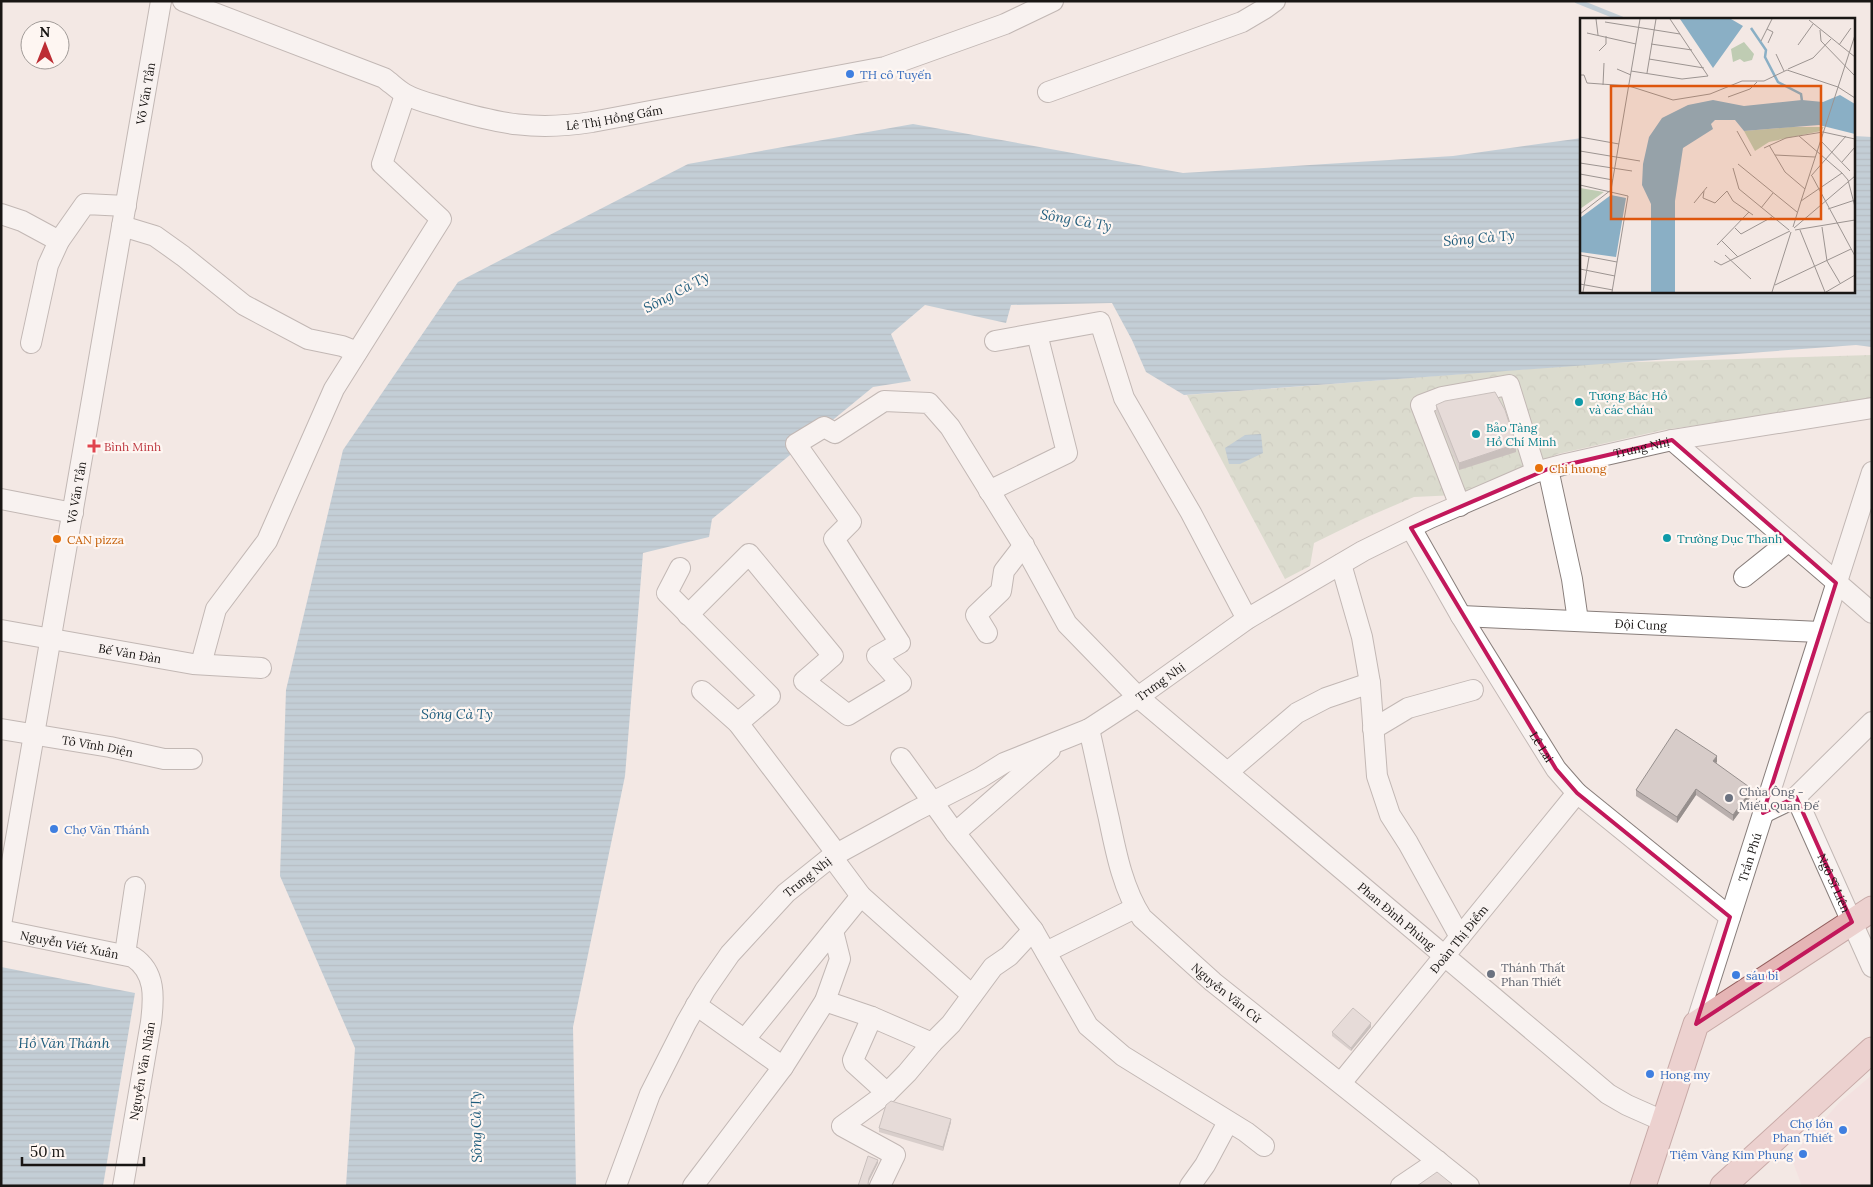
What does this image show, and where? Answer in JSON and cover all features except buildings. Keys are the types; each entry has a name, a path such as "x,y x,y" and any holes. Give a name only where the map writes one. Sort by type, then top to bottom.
{"main road":[{"path":"1696,1024 1862,916"},
{"name":"Trần Phú","path":"1643,1186 1696,1024"},
{"path":"1723,1186 1872,1050"}],"street":[{"name":"Võ Văn Tần","path":"1,925 9,834 34,735 161,1"},
{"name":"Lê Thị Hồng Gấm","path":"183,1 384,78 405,95 474,117 512,124 552,127 578,124 886,67 1005,24 1047,2"},
{"path":"1048,92 1242,22 1264,10 1275,1"},
{"path":"201,664 216,609 267,541 334,389 440,219 382,164 405,95"},
{"path":"32,343 48,265 59,240 85,204 126,206"},
{"path":"1,214 22,221 59,240"},
{"path":"122,226 155,236 244,305 308,339 342,346 357,352"},
{"path":"995,341 1100,322 1124,398 1191,513 1247,619"},
{"path":"990,491 1067,453 1037,334"},
{"path":"1460,506 1421,405 1442,396 1509,385 1542,471 1572,579 1578,620"},
{"name":"Phan Đình Phùng","path":"688,615 749,554 833,656 804,681 848,715 901,683 877,656 900,643 834,539 852,522 796,444 824,427 834,433 884,401 930,403 950,428 1024,545 1067,624 1138,696 1608,1094 1627,1105 1663,1121"},
{"name":"Trưng Nhị","path":"616,1186 650,1094 696,1005 722,964 786,893 834,855 980,778 1004,763 1089,729 1247,619 1363,551 1460,506 1542,471 1566,464 1672,440 1872,408"},
{"path":"1672,440 1872,613"},
{"name":"Trần Phú","path":"1696,1024 1820,632 1871,480"},
{"path":"1,499 72,513"},
{"name":"Lê Lai","path":"1411,528 1461,616 1556,769 1576,793 1730,917"},
{"path":"1744,577 1788,541"},
{"path":"987,633 976,615 1001,591 1004,571 1024,545"},
{"path":"1341,564 1362,637 1370,683 1377,776 1390,815 1408,843 1460,937"},
{"path":"680,568 667,593 770,696 738,722"},
{"name":"Đội Cung","path":"1461,616 1820,632"},
{"name":"Bế Văn Đàn","path":"1,630 201,664 261,668"},
{"path":"1228,772 1297,713 1326,698 1370,683"},
{"path":"1373,728 1408,708 1472,690"},
{"path":"702,691 738,722 834,855 861,896 972,995"},
{"path":"1763,813 1796,797 1872,722"},
{"name":"Tô Vĩnh Diện","path":"1,729 164,759 192,759"},
{"name":"Nguyễn Văn Cừ","path":"1089,729 1116,853 1135,908 1142,918 1153,930 1213,982 1469,1186"},
{"path":"956,833 1060,740"},
{"path":"901,758 956,833 1033,930 1088,1026 1123,1056 1264,1146"},
{"name":"Đoàn Thị Điểm","path":"1341,1083 1576,793"},
{"name":"Ngô Sĩ Liên","path":"1796,797 1862,916 1872,967"},
{"path":"131,957 135,888"},
{"path":"745,1038 861,896"},
{"path":"1046,952 1135,908"},
{"name":"Nguyễn Viết Xuân","path":"1,930 131,957"},
{"path":"880,1186 895,1155 842,1126 907,1073 951,1024 993,968 1009,956 1033,930"},
{"path":"693,1186 783,1067 825,1001 840,959 833,931"},
{"name":"Nguyễn Văn Nhân","path":"123,1186 154,997 152,983 144,968 131,957"},
{"path":"825,1001 872,1017 932,1043"},
{"path":"696,1005 745,1038 783,1067"},
{"path":"872,1017 852,1060 886,1092"},
{"path":"1190,1186 1205,1165 1228,1122"},
{"path":"1401,1186 1438,1161"}],"highlighted area":[{"path":"1672,440 1836,583 1763,813 1796,797 1852,922 1696,1024 1730,917 1577,793 1556,769 1411,528 1548,469"}],"shaded area":[{"name":"Chợ lớn Phan Thiết","path":"1872,1075 1872,1186 1802,1186 1791,1157 1839,1103"}],"green space":[{"path":"1872,355 1872,401 1663,430 1558,454 1456,495 1414,497 1314,543 1310,566 1285,579 1187,395 1605,363"}],"water":[{"name":"Sông Cà Ty","path":"913,124 1183,173 1453,156 1580,138 1580,292 1856,292 1856,136 1872,137 1872,347 1856,345 1184,395 1146,372 1132,340 1112,303 1011,305 1006,323 925,305 891,334 911,381 873,387 712,519 709,537 643,553 625,776 573,1027 576,1186 346,1186 355,1048 280,876 286,690 343,450 458,282 688,164"},
{"path":"1261,434 1263,453 1240,464 1229,464 1225,448 1245,435"},
{"name":"Hồ Văn Thánh","path":"1,967 135,993 103,1186 1,1186"}],"waterway":[{"path":"1577,1 1620,18"}],"place":[{"name":"TH cô Tuyến","path":"850,74"},
{"name":"Tượng Bác Hồ và các cháu","path":"1579,402"},
{"name":"Bảo Tàng Hồ Chí Minh","path":"1476,434"},
{"name":"Bình Minh","path":"94,446"},
{"name":"Chi huong","path":"1539,468"},
{"name":"Trường Dục Thanh","path":"1667,538"},
{"name":"CAN pizza","path":"57,539"},
{"name":"Chùa Ông - Miếu Quan Đế","path":"1729,798"},
{"name":"Chợ Văn Thánh","path":"54,829"},
{"name":"Thánh Thất Phan Thiết","path":"1491,974"},
{"name":"sáu bi","path":"1736,975"},
{"name":"Hong my","path":"1650,1074"},
{"name":"Chợ lớn Phan Thiết","path":"1843,1130"},
{"name":"Tiệm Vàng Kim Phụng","path":"1803,1154"}]}
